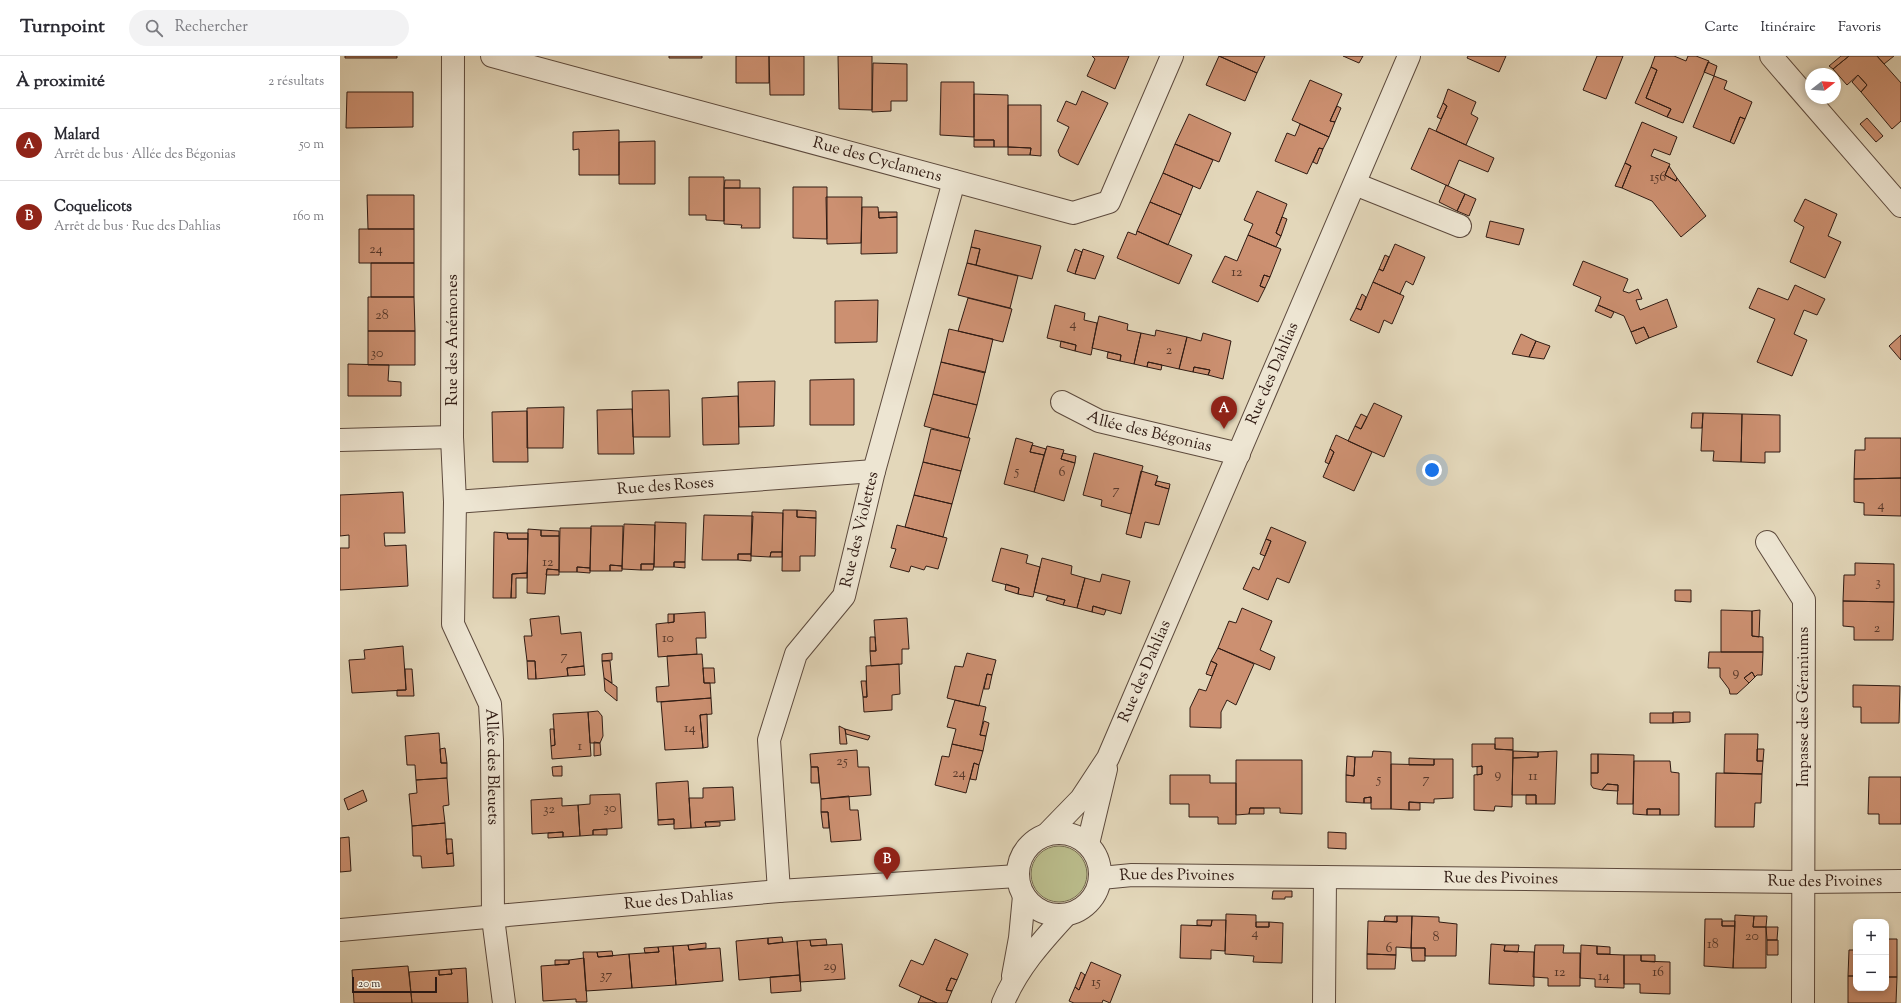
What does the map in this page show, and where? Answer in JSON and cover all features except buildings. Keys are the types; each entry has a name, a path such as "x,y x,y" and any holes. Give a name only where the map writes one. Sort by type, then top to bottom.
{"street":[{"name":"Rue des Anémones","path":"453,56 452,437 455,502 453,624"},
{"name":"Rue des Cyclamens","path":"492,56 1073,214 1109,202 1172,56"},
{"name":"Rue des Dahlias","path":"1047,834 1081,799 1108,758 1409,56"},
{"path":"1771,56 1901,206"},
{"name":"Rue des Violettes","path":"779,891 769,740 796,654 844,596 874,471 954,181"},
{"path":"1355,184 1460,226"},
{"name":"Allée des Bégonias","path":"1062,402 1099,421 1239,454"},
{"path":"340,440 452,437"},
{"name":"Rue des Roses","path":"455,502 874,471"},
{"name":"Impasse des Géraniums","path":"1767,542 1804,600 1803,1003"},
{"name":"Allée des Bleuets","path":"453,624 490,704 492,740 492,918 504,1003"},
{"name":"Rue des Dahlias","path":"1088,844 1108,758"},
{"path":"1007,994 1020,938 1020,861 1026,849 1035,840 1047,834 1064,832 1078,836 1088,844 1096,854 1100,866 1101,878 1096,893 1090,902 1081,909 1066,915 1053,915 1043,912 1032,905 1021,886"},
{"name":"Rue des Pivoines","path":"1101,878 1132,875 1804,882 1901,881"},
{"path":"1324,1003 1325,877"},
{"name":"Rue des Dahlias","path":"340,930 492,918 779,891 1021,886"},
{"path":"1007,994 1037,947 1066,915"}],"green space":[{"path":"1053,846 1065,846 1075,850 1083,858 1087,868 1087,880 1083,890 1075,898 1065,902 1053,902 1043,898 1035,890 1031,880 1031,868 1035,858 1043,850"}],"place":[{"name":"Malard","path":"1224,429"},
{"name":"Coquelicots","path":"887,880"}]}
